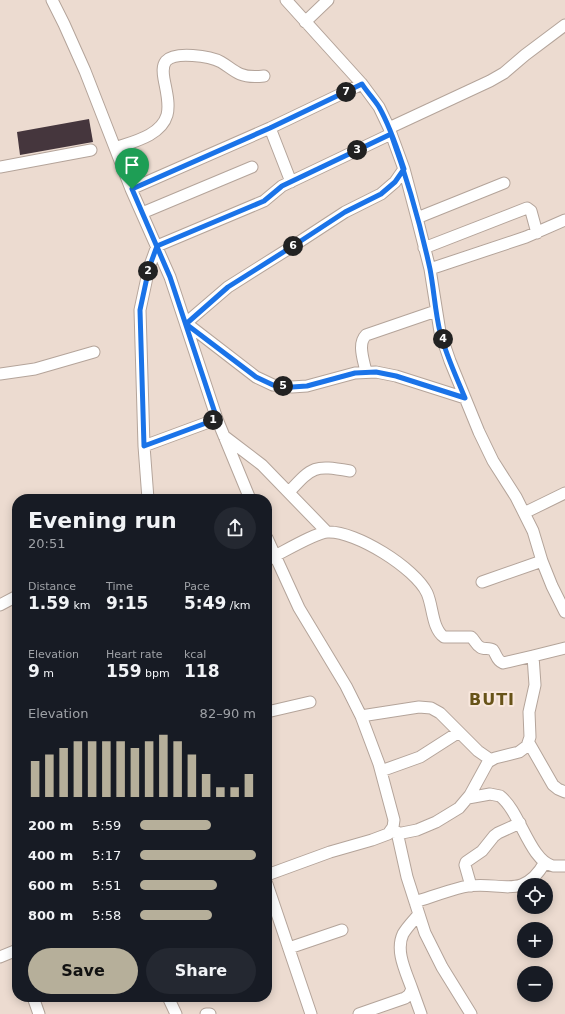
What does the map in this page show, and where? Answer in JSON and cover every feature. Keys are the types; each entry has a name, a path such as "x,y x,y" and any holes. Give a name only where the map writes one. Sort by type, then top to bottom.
{"street":[{"path":"52,0 85,71 115,148 170,277 217,419 248,494"},
{"path":"286,0 362,84 379,107 390,131 404,169 417,218 430,269 440,332 450,361 479,432 493,461 533,531 542,561 565,612"},
{"path":"305,22 328,0"},
{"path":"148,494 144,446 140,310 149,268 157,246 264,201 276,190 291,182 490,81 504,73 525,54 565,25"},
{"path":"115,148 144,137 156,131 163,124 167,115 168,104 163,70 164,63 169,58 175,56 210,58 221,62 240,74 253,77 264,76"},
{"path":"132,189 270,128 362,84"},
{"path":"270,128 291,182"},
{"path":"0,167 91,150"},
{"path":"142,213 252,167"},
{"path":"186,324 228,287 299,243 345,212 381,194 395,182 404,169"},
{"path":"417,218 504,183"},
{"path":"424,248 527,208 531,211 537,233"},
{"path":"430,269 537,233 565,220"},
{"path":"366,372 361,345 363,338 366,335 436,311"},
{"path":"186,324 256,377 273,385 292,387 307,386 355,373 376,372 396,376 465,398"},
{"path":"0,374 35,369 94,352"},
{"path":"144,446 217,419"},
{"path":"224,435 262,465 327,532"},
{"path":"289,492 311,471 319,467 350,471"},
{"path":"524,513 565,493"},
{"path":"272,557 310,538 327,532 344,534 370,545 394,560 415,578 426,592 432,607 437,630 444,637 471,637 482,648 490,648 497,659 503,663 565,648"},
{"path":"272,560 346,686 361,716 381,771 394,820 393,832 402,855 425,934 431,947 471,1014"},
{"path":"482,582 542,561"},
{"path":"0,604 12,598"},
{"path":"533,656 535,685 529,712 529,743 552,785 558,790 565,792"},
{"path":"272,711 310,702"},
{"path":"361,716 419,707 431,708 440,713 478,751 491,760"},
{"path":"381,771 420,757 459,732"},
{"path":"272,873 330,852 372,840 393,832 417,830 436,822 459,808 468,798 486,765 491,760 518,752 524,749 529,743"},
{"path":"468,798 490,794 500,796 515,813 532,848 545,862 552,866 565,866"},
{"path":"472,886 466,862 482,851 498,833 520,824"},
{"path":"415,902 463,887 485,885 499,888 514,887 526,883 540,871 545,862"},
{"path":"272,899 311,1014"},
{"path":"419,914 404,933 400,943 400,952 421,1014"},
{"path":"289,948 342,930"},
{"path":"0,957 12,952"},
{"path":"358,1014 405,998 409,995 412,989"},
{"path":"34,1002 38,1014"},
{"path":"170,1002 176,1014"}],"building":[{"path":"89,119 93,142 20,155 17,132"}],"district":[{"name":"BUTI","path":"492,699"}],"route":[{"path":"132,189 157,246 170,277 217,419 144,446 140,310 149,268 157,246 264,201 282,186 391,134 404,169 430,269 440,332 465,398 396,376 376,372 355,373 307,386 292,387 273,385 256,377 186,324 228,287 345,212 381,194 395,182 404,169 389,128 379,107 362,84 270,128 132,189"}]}
